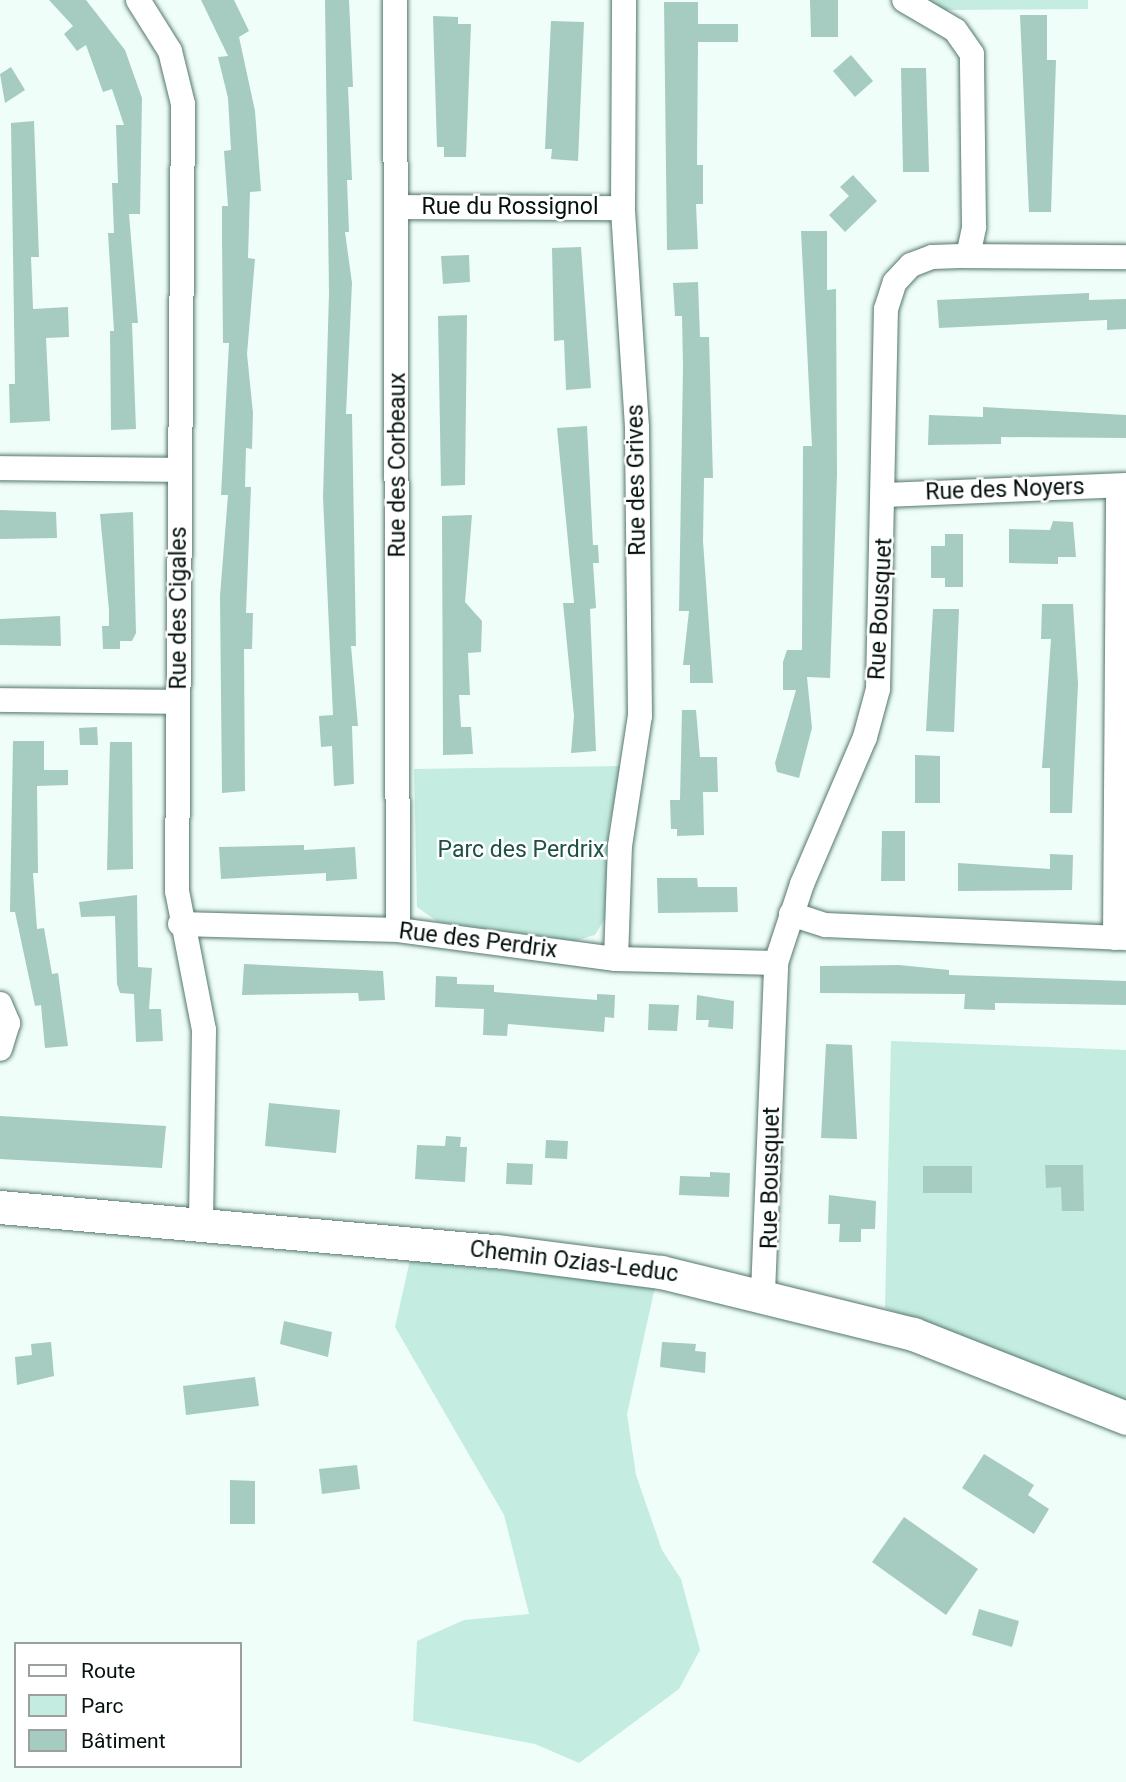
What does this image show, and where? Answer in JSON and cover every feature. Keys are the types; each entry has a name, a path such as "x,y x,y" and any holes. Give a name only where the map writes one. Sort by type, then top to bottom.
{"street":[{"name":"Rue des Cigales","path":"138,0 170,51 183,104 178,702 180,924 204,1030 201,1224"},
{"name":"Rue des Corbeaux","path":"396,0 398,930"},
{"name":"Rue des Grives","path":"616,959 620,846 640,716 637,427 623,208 624,0"},
{"path":"904,0 955,30 972,54 974,227 968,256"},
{"name":"Rue du Rossignol","path":"397,207 623,208"},
{"name":"Rue Bousquet","path":"764,1293 776,963 791,914 875,705 885,495 885,328 892,289 917,261 968,256 1126,257"},
{"path":"0,468 180,470"},
{"path":"791,914 825,925 1120,938 1122,486"},
{"name":"Rue des Noyers","path":"885,495 1122,486"},
{"path":"0,700 178,702"},
{"name":"Rue des Perdrix","path":"180,924 398,930 616,959 776,963"},
{"path":"0,1004 8,1023 0,1049"},
{"name":"Chemin Ozias-Leduc","path":"0,1207 609,1264 764,1293 914,1334 1126,1418"}],"green space":[{"path":"926,0 1088,0 1088,9 945,10"},
{"name":"Parc des Perdrix","path":"622,766 609,826 605,918 595,935 575,941 438,922 417,907 414,769"},
{"path":"891,1041 1126,1050 1126,1400 885,1308"},
{"path":"410,1260 655,1287 627,1414 636,1475 662,1550 681,1579 700,1650 679,1689 579,1763 535,1744 413,1721 417,1641 464,1620 529,1614 504,1515 395,1327"}],"building":[{"path":"49,0 86,0 125,50 142,98 140,214 129,214 138,323 132,323 136,429 111,430 110,331 114,331 108,233 114,233 112,183 118,183 116,125 124,125 112,89 103,92 86,45 77,51 64,34 73,26"},
{"path":"201,0 234,0 249,31 239,37 255,111 261,191 250,192 248,258 255,259 247,354 253,413 252,449 246,448 245,487 251,487 246,613 253,613 252,649 244,649 245,791 222,793 220,596 228,495 221,495 229,343 223,343 222,206 228,206 224,151 231,150 228,98 218,57 228,56"},
{"path":"325,0 349,0 353,87 348,87 352,180 347,180 349,232 345,232 352,283 346,414 352,414 356,646 351,646 358,726 352,726 354,784 334,786 332,746 321,747 319,716 333,715 323,497 329,293"},
{"path":"810,0 838,0 838,37 811,37"},
{"path":"664,2 698,2 698,24 738,24 738,42 698,42 697,165 703,165 703,204 696,204 698,249 667,250"},
{"path":"1020,15 1047,15 1047,60 1056,60 1051,212 1029,212"},
{"path":"433,16 458,17 458,24 471,24 466,157 444,157 444,147 437,147"},
{"path":"551,21 584,22 578,161 551,159 552,149 545,149"},
{"path":"851,55 873,81 855,97 833,71"},
{"path":"11,67 25,90 5,103 0,74"},
{"path":"901,68 926,68 929,172 903,172"},
{"path":"34,121 39,257 31,257 33,309 68,307 69,337 46,338 50,421 10,423 9,384 15,384 11,123"},
{"path":"853,175 877,201 845,232 829,215 849,196 840,187"},
{"path":"801,231 827,231 827,290 836,289 837,475 830,678 807,677 812,728 799,778 777,772 775,763 796,690 783,690 783,662 787,650 802,650 803,446 812,446"},
{"path":"581,247 591,388 566,390 564,340 554,341 552,248"},
{"path":"469,255 470,282 443,284 441,256"},
{"path":"698,282 700,337 709,337 713,478 704,478 703,541 713,683 690,683 690,665 683,665 689,611 679,611 683,367 682,316 675,316 673,283"},
{"path":"1089,293 1089,300 1126,299 1126,329 1107,330 1107,320 939,328 937,300"},
{"path":"467,315 465,485 441,486 438,316"},
{"path":"983,407 1126,415 1126,438 1001,437 1001,444 928,445 929,415 983,417"},
{"path":"587,426 593,545 598,545 599,563 593,563 596,608 590,609 596,751 571,753 574,716 563,603 574,603 557,428"},
{"path":"0,510 56,512 57,538 0,539"},
{"path":"133,512 136,633 132,641 120,641 120,649 103,649 102,626 109,626 109,610 100,514"},
{"path":"472,515 465,602 482,621 481,652 468,653 470,695 459,695 461,727 471,727 473,754 443,755 442,516"},
{"path":"1053,521 1073,522 1076,557 1058,557 1058,564 1009,563 1009,529 1050,530"},
{"path":"945,534 963,534 963,587 945,587 945,578 931,578 931,546 945,546"},
{"path":"1042,604 1073,604 1078,684 1072,813 1050,813 1050,768 1042,768 1051,639 1041,639"},
{"path":"933,609 959,609 954,732 926,731"},
{"path":"60,616 61,646 0,645 0,619"},
{"path":"682,710 696,710 700,757 717,757 718,792 703,792 704,835 677,836 677,829 671,829 670,800 680,800"},
{"path":"97,727 98,745 80,745 79,728"},
{"path":"13,741 44,741 44,770 68,770 68,785 37,786 38,873 33,873 37,929 44,928 52,974 58,973 68,1046 45,1048 41,1005 35,1006 15,912 10,912"},
{"path":"110,742 132,742 133,869 107,870"},
{"path":"915,755 940,756 940,803 915,803"},
{"path":"882,831 905,831 905,881 881,881"},
{"path":"304,845 304,850 355,847 357,879 326,881 326,873 221,879 219,847"},
{"path":"1050,854 1073,855 1072,890 958,891 958,863 1050,869"},
{"path":"657,878 697,878 698,887 737,887 738,912 658,913"},
{"path":"137,895 138,967 152,968 149,1009 161,1009 163,1041 136,1042 134,994 120,993 117,984 115,916 81,917 79,902"},
{"path":"244,964 383,971 385,1000 359,1001 358,993 242,995"},
{"path":"899,965 949,970 949,975 1126,981 1126,1005 995,1003 995,1010 964,1009 965,994 820,993 820,966"},
{"path":"436,976 457,977 457,984 494,985 494,992 597,1000 597,994 615,995 614,1018 605,1017 604,1032 508,1024 507,1036 483,1035 484,1009 435,1007"},
{"path":"697,995 734,1001 733,1029 708,1027 709,1020 696,1020"},
{"path":"649,1004 679,1005 677,1031 648,1030"},
{"path":"826,1044 852,1045 857,1139 821,1138"},
{"path":"269,1103 340,1110 336,1153 265,1146"},
{"path":"0,1116 166,1126 162,1168 0,1159"},
{"path":"446,1136 461,1137 460,1147 467,1147 465,1182 415,1179 417,1145 445,1146"},
{"path":"546,1140 568,1141 567,1159 545,1158"},
{"path":"507,1163 533,1164 532,1185 506,1184"},
{"path":"1045,1165 1083,1165 1084,1211 1062,1211 1061,1187 1046,1188"},
{"path":"923,1166 972,1166 972,1193 923,1193"},
{"path":"710,1172 730,1173 729,1197 679,1195 680,1176 710,1177"},
{"path":"829,1195 876,1201 875,1229 861,1229 861,1242 839,1242 840,1224 828,1224"},
{"path":"284,1321 332,1332 328,1357 280,1344"},
{"path":"51,1342 54,1376 17,1385 15,1357 32,1355 31,1344"},
{"path":"662,1342 696,1344 695,1351 706,1352 705,1373 660,1367"},
{"path":"255,1377 259,1406 186,1415 183,1386"},
{"path":"984,1454 1034,1485 1028,1495 1049,1509 1034,1534 962,1488"},
{"path":"357,1465 360,1489 322,1494 319,1469"},
{"path":"230,1480 255,1481 255,1524 230,1524"},
{"path":"904,1517 978,1569 946,1615 872,1562"},
{"path":"979,1609 1019,1621 1012,1647 972,1635"}]}
